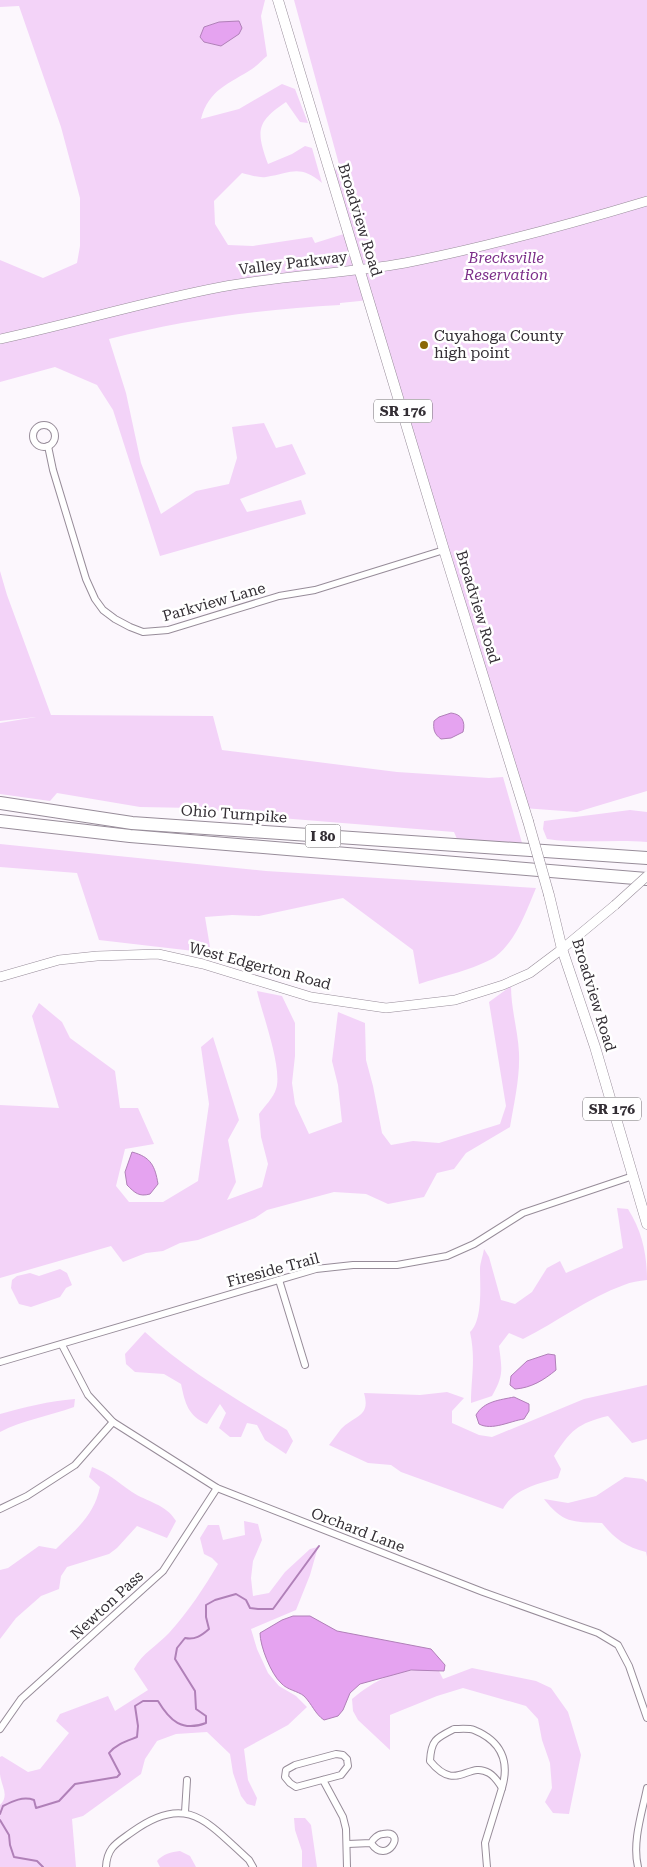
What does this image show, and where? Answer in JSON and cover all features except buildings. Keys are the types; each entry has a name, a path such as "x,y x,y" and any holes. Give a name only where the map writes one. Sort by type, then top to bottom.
{"highway":[{"name":"Ohio Turnpike","path":"0,803 132,823 647,858"},
{"name":"Ohio Turnpike","path":"0,821 130,836 647,878"}],"main road":[{"name":"Broadview Road","path":"278,0 528,821 562,949 594,1047 647,1224"}],"street":[{"name":"Valley Parkway","path":"0,339 215,288 285,277 403,263 528,235 647,201"},
{"name":"Parkview Lane","path":"48,446 53,470 83,571 95,599 103,610 115,619 144,632 168,630 279,596 315,590 444,550"},
{"name":"West Edgerton Road","path":"0,977 59,960 97,956 158,954 203,964 311,997 386,1008 454,1000 503,985 530,973 562,949 647,878"},
{"name":"Fireside Trail","path":"0,1362 316,1269 353,1265 397,1266 447,1256 474,1244 523,1213 633,1176"},
{"path":"279,1280 305,1364"},
{"name":"Orchard Lane","path":"62,1345 88,1395 112,1422 217,1488 483,1592 598,1634 618,1645 629,1666 647,1718"},
{"path":"0,1509 27,1496 75,1465 112,1422"},
{"name":"Newton Pass","path":"0,1728 21,1699 163,1571 217,1488"},
{"path":"487,1867 485,1843 502,1788 506,1774 503,1753 490,1740 473,1730 454,1729 438,1737 431,1748 430,1761 438,1771 451,1777 478,1770 489,1773 502,1788"},
{"path":"336,1754 343,1755 347,1760 348,1766 346,1771 341,1775 323,1780 296,1787 285,1777 286,1770 295,1764 336,1754"},
{"path":"185,1812 187,1780"},
{"path":"323,1780 343,1817 348,1844 347,1867"},
{"path":"638,1867 636,1858 637,1839 647,1788"},
{"path":"106,1867 107,1857 111,1848 147,1821 165,1814 185,1812 202,1819 242,1854 253,1867"},
{"path":"348,1844 371,1843"}],"green space":[{"name":"Brecksville Reservation","path":"0,0 265,0 261,16 267,56 254,67 221,88 209,101 201,119 239,109 282,84 295,89 308,123 300,122 286,102 269,115 261,128 264,153 268,164 292,154 305,146 312,148 322,183 307,173 295,171 263,177 242,173 214,201 215,224 228,245 253,246 312,237 315,243 350,232 331,171 340,168 294,0 647,0 647,791 577,812 523,808 370,300 340,303 340,305 223,316 109,339 126,393 141,463 161,514 196,491 229,484 237,458 232,427 264,423 276,448 292,444 306,474 240,499 247,512 301,500 306,514 160,556 113,410 97,385 55,367 0,382 0,260 43,278 77,263 80,246 80,198 61,127 19,6 0,7","holes":["225,22 224,43 221,46 204,42 200,37 204,27"]},
{"path":"0,571 51,715 213,716 222,750 397,772 489,778 503,777 522,843 457,839 454,832 268,817 194,808 140,807 57,793 50,801 0,794 0,723 36,717 0,721"},
{"path":"630,810 647,812 647,842 547,839 543,829 544,821"},
{"path":"0,844 266,871 536,888 515,934 495,957 468,969 419,984 413,950 343,898 259,916 205,917 211,953 99,940 77,873 0,867"},
{"path":"511,986 518,1045 519,1072 510,1127 466,1153 454,1169 437,1173 424,1197 388,1204 366,1194 334,1192 267,1210 255,1218 198,1240 180,1243 163,1251 146,1253 123,1262 111,1246 0,1278 0,1105 59,1108 32,1016 39,1003 62,1022 70,1038 115,1071 120,1108 138,1108 154,1144 125,1149 116,1186 129,1202 163,1202 198,1181 209,1104 201,1047 213,1037 239,1120 228,1140 236,1182 227,1200 262,1187 268,1164 261,1137 259,1114 275,1092 277,1068 257,991 282,996 295,1023 295,1056 292,1083 295,1104 309,1134 342,1122 338,1085 332,1061 338,1012 365,1023 366,1060 382,1133 391,1145 413,1141 439,1143 500,1124 506,1106 489,1002"},
{"path":"617,1208 628,1209 637,1226 645,1252 647,1280 629,1283 611,1290 523,1339 509,1333 499,1346 501,1372 499,1383 492,1396 471,1403 473,1360 470,1332 474,1327 479,1311 480,1267 484,1249 489,1257 501,1300 515,1304 532,1292 547,1268 560,1261 566,1273 623,1248"},
{"path":"60,1269 67,1273 72,1285 66,1288 60,1297 31,1307 19,1304 11,1288 12,1280 17,1276 30,1273 39,1276"},
{"path":"145,1332 195,1372 287,1430 293,1441 286,1454 265,1440 257,1425 247,1423 241,1437 230,1437 219,1428 226,1413 220,1404 207,1424 191,1413 181,1384 164,1374 135,1372 126,1364 125,1354"},
{"path":"647,1385 647,1439 632,1443 608,1416 582,1425 570,1434 554,1456 561,1469 558,1478 527,1488 513,1497 503,1509 401,1472 391,1465 368,1463 329,1445 346,1424 363,1411 366,1401 364,1393 420,1395 447,1392 464,1398 452,1411 452,1423 479,1435 492,1437 584,1399"},
{"path":"75,1399 74,1407 27,1421 0,1432 0,1414 56,1401"},
{"path":"92,1467 172,1515 176,1521 167,1538 137,1526 109,1554 67,1567 61,1576 59,1589 41,1596 16,1618 0,1639 0,1570 8,1568 39,1546 56,1549 77,1528 89,1514 100,1487 89,1477"},
{"path":"625,1477 643,1479 647,1482 647,1557 646,1552 621,1542 602,1523 569,1520 557,1513 544,1499 568,1503 596,1496"},
{"path":"244,1521 258,1524 262,1540 253,1561 251,1578 253,1596 269,1593 285,1572 310,1549 318,1547 310,1575 296,1610 251,1629 257,1649 268,1673 279,1686 296,1696 307,1707 288,1725 244,1749 248,1780 257,1798 255,1806 247,1804 241,1796 233,1773 230,1754 207,1732 176,1734 157,1741 145,1759 141,1774 83,1816 72,1819 76,1867 0,1867 0,1805 5,1794 0,1774 0,1757 2,1756 28,1772 40,1769 69,1733 56,1721 60,1714 108,1696 115,1711 148,1690 134,1669 137,1663 183,1617 218,1564 204,1554 200,1538 208,1525 219,1525 223,1540 245,1535"},
{"path":"472,1668 536,1681 551,1688 568,1712 581,1755 569,1814 553,1813 545,1802 552,1788 550,1763 542,1740 538,1719 526,1706 463,1688 437,1696 390,1715 390,1750 358,1720 353,1711 352,1699 372,1684 392,1675 414,1670 439,1671 443,1679"},
{"path":"294,1818 305,1818 311,1825 317,1867 302,1867 302,1851 295,1830"},
{"path":"180,1851 190,1856 196,1867 160,1867 157,1861 159,1859 167,1854"}],"shaded area":[{"path":"239,21 242,28 239,34 221,46 204,42 200,37 204,27 219,22"},
{"path":"451,713 458,715 462,719 464,725 463,732 451,738 441,739 434,731 434,721"},
{"path":"132,1152 144,1157 153,1167 158,1184 150,1194 137,1194 127,1185 125,1172"},
{"path":"548,1354 555,1355 556,1370 542,1380 526,1387 515,1389 510,1385 511,1376 527,1361"},
{"path":"514,1397 529,1404 529,1411 524,1419 495,1426 479,1424 476,1415 479,1410 493,1402"},
{"path":"293,1616 310,1616 337,1631 431,1649 445,1665 444,1671 411,1670 360,1684 350,1693 343,1710 338,1716 324,1720 304,1696 286,1687 277,1679 270,1667 262,1645 260,1633"}],"waterway":[{"path":"0,1814 3,1806 11,1802 26,1799 34,1800 36,1808 59,1801 75,1784 117,1777 120,1774 109,1753 118,1745 137,1737 138,1726 135,1706 143,1701 158,1701 172,1719 183,1725 190,1726 206,1723 206,1716 196,1709 195,1691 175,1659 177,1648 185,1638 198,1637 209,1629 206,1605 215,1600 236,1594 246,1600 250,1608 273,1609 319,1546"},
{"path":"0,1820 9,1835 14,1857 37,1861 43,1867"}],"place":[{"name":"Cuyahoga County high point","path":"424,345"}]}
